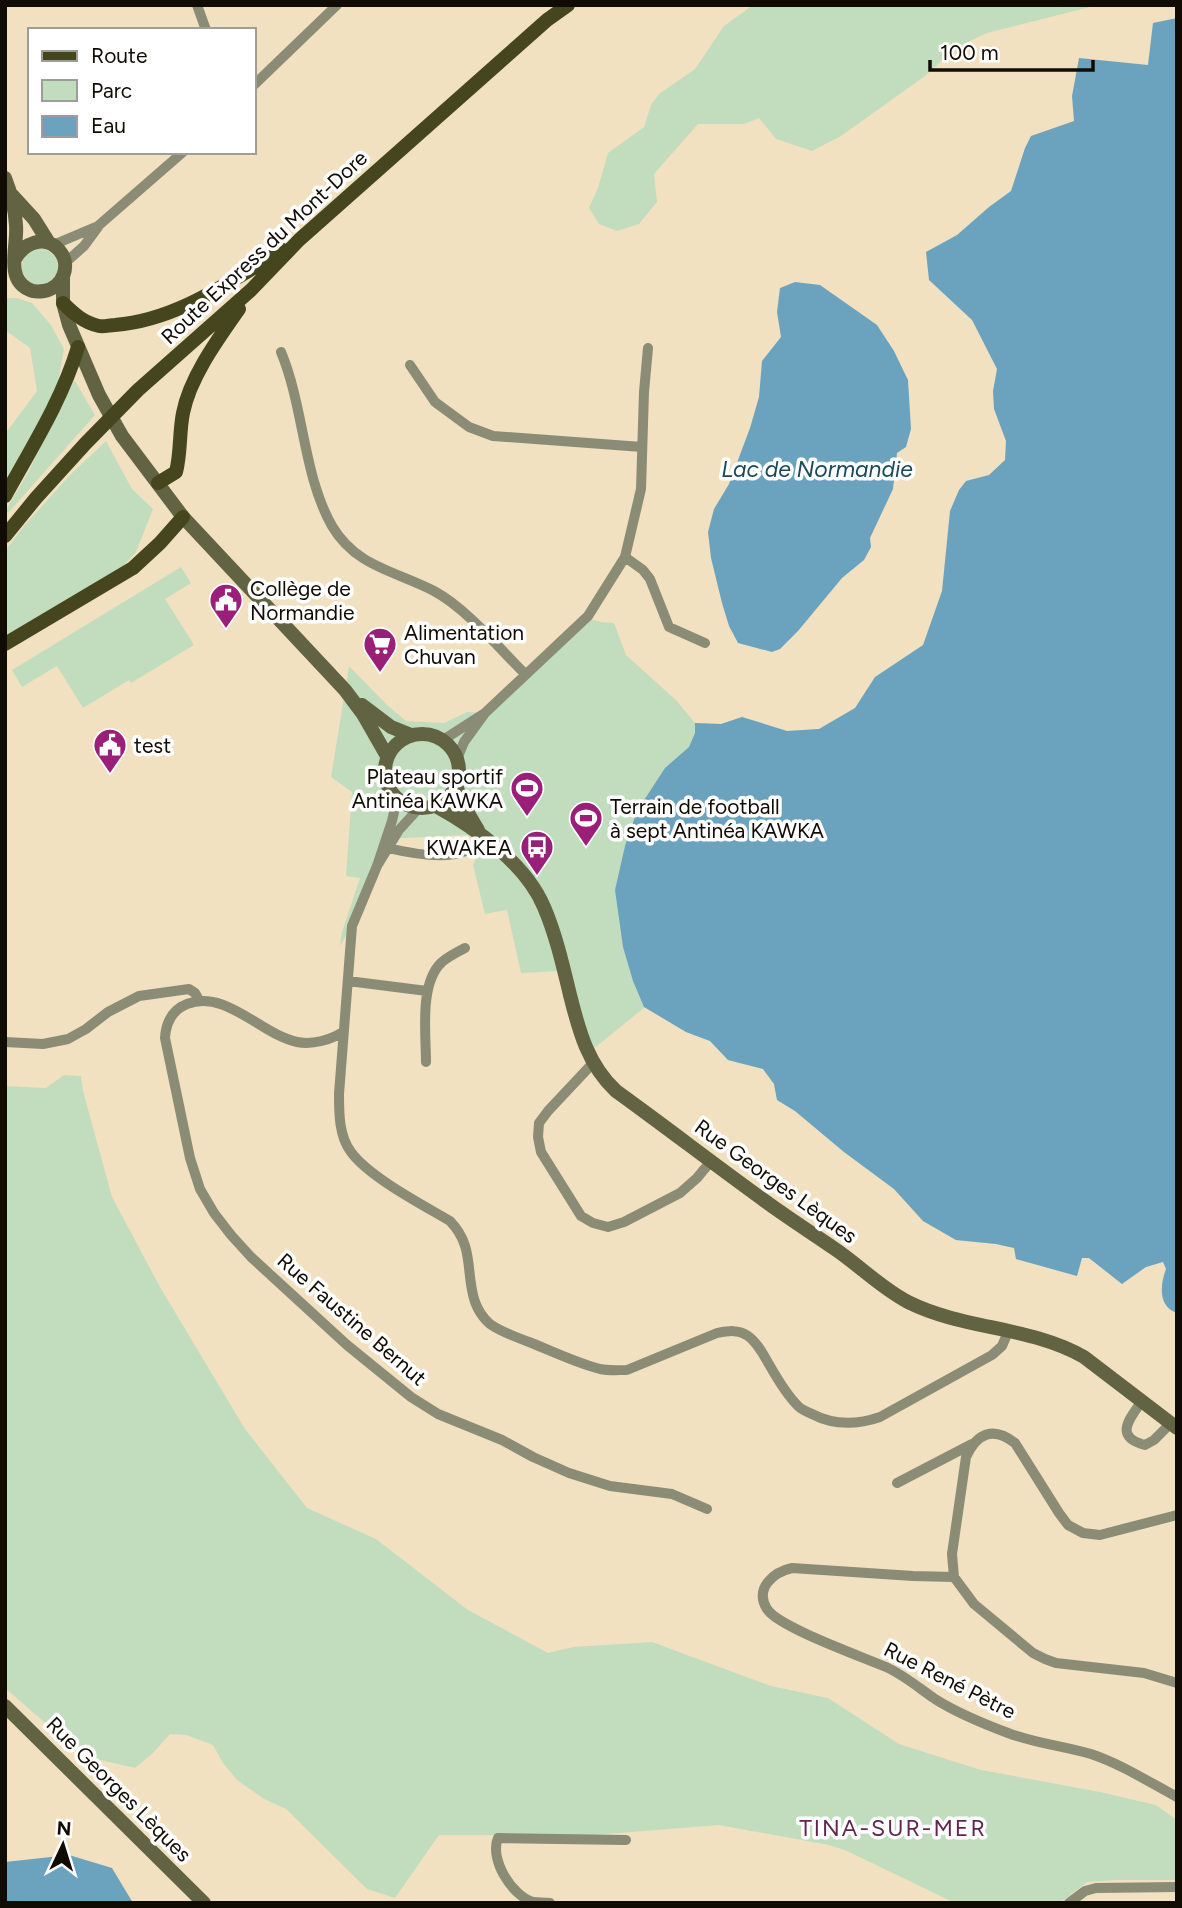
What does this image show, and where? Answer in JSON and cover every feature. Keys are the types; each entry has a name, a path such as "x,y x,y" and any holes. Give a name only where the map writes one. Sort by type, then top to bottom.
{"main road":[{"name":"Route Express du Mont-Dore","path":"5,536 85,444 138,390 251,290 299,240 547,20 568,5"},
{"path":"5,178 11,194 16,227 14,267 20,282 25,288 39,292 69,325"},
{"path":"11,194 63,256 63,303 69,325 99,395 122,436 183,517 345,690 363,714 387,756"},
{"path":"63,303 77,317 99,326 128,324 162,316 191,303 299,240"},
{"path":"16,259 25,246 33,242 51,244"},
{"path":"39,292 53,288 64,270"},
{"path":"158,483 176,472 183,411 198,373 251,290"},
{"path":"5,496 58,400 78,347"},
{"path":"5,644 133,568 183,517"},
{"path":"345,690 391,727 411,735"},
{"path":"422,733 443,740 452,748 457,759 459,778 456,786 444,801 436,806 419,808 397,799 385,780 384,768 387,756 397,743 411,735 422,733"},
{"name":"Rue Georges Lèques","path":"456,786 465,808 482,836"},
{"name":"Rue Georges Lèques","path":"436,806 482,836 521,871 531,884 544,906 579,1027 593,1063 616,1091 793,1221 836,1249 883,1287 907,1301 943,1316 1069,1348 1174,1426"},
{"name":"Rue Georges Lèques","path":"5,1706 204,1903"}],"street":[{"path":"197,5 205,28"},
{"path":"256,83 337,5"},
{"path":"64,270 98,226 181,154"},
{"path":"51,244 98,226"},
{"path":"457,759 464,742 485,713 588,616 625,557 641,489 648,348"},
{"path":"281,352 289,373 319,499 333,528 352,552 378,567 433,590 459,608 525,674"},
{"path":"410,365 435,402 469,427 493,436 642,446"},
{"path":"625,557 643,570 650,579 669,626 705,643"},
{"path":"443,740 485,713"},
{"path":"397,799 377,866 352,926 338,1116 350,1151 361,1164 450,1221 460,1231 465,1243 475,1301 481,1315 490,1323 502,1331 600,1369 614,1370 627,1370 717,1333 740,1332 755,1342 799,1408 817,1417 850,1424 880,1417 992,1355 1005,1342 1008,1332"},
{"path":"377,866 399,830 419,808"},
{"path":"388,848 411,854 443,855 466,851 482,836"},
{"path":"426,1062 427,991 433,973 442,962 465,948"},
{"path":"348,981 427,991"},
{"path":"5,1042 43,1044 68,1039 108,1012 139,996 189,989 199,1000 225,1005 294,1041 309,1043 337,1037 344,1031"},
{"name":"Rue Faustine Bernut","path":"199,1000 180,1007 166,1026 165,1038 178,1107 200,1189 214,1213 251,1256 347,1345 411,1397 438,1414 502,1440 569,1473 610,1486 672,1494 707,1509"},
{"path":"593,1063 539,1123 541,1152 581,1216 608,1227 624,1222 680,1193 711,1161"},
{"path":"1142,1401 1128,1421 1129,1436 1135,1442 1145,1445 1174,1426"},
{"path":"897,1483 980,1437 994,1433 1004,1435 1014,1443 1068,1525 1083,1533 1100,1535 1177,1515"},
{"path":"972,1443 966,1457 953,1554 954,1577 974,1604 1033,1653 1045,1659 1056,1663 1144,1673 1177,1682"},
{"name":"Rue René Pètre","path":"954,1577 792,1567 780,1571 766,1582 763,1600 767,1611 782,1621 824,1642 889,1668 936,1699 968,1715 1008,1734 1091,1755 1177,1797"},
{"path":"550,1903 533,1902 512,1889 500,1869 496,1844 498,1838 626,1840"},
{"path":"1069,1903 1085,1891 1096,1888 1177,1887"}],"green space":[{"path":"753,5 1098,5 987,33 957,47 925,76 841,136 812,151 776,139 759,118 744,124 698,124 654,174 657,202 639,224 617,231 599,224 589,208 608,153 644,127 651,105 659,94 695,69 724,26"},
{"path":"40,249 52,255 58,267 52,279 40,285 28,279 22,267 28,255"},
{"path":"5,298 17,298 32,303 51,325 64,349 58,383 40,426 5,483 5,434 37,391 30,348 5,330"},
{"path":"75,381 95,415 8,513 6,510 29,471 70,384"},
{"path":"106,441 132,489 153,509 136,552 117,573 5,636 5,551 70,475"},
{"path":"181,567 191,583 165,599 194,645 83,708 57,666 22,687 12,670"},
{"path":"586,618 614,623 626,655 676,700 695,723 721,724 742,717 787,731 819,729 855,708 1099,1240 1122,1284 1089,1258 1082,1258 1077,1276 1016,1259 1014,1248 956,1240 923,1221 894,1189 795,1111 777,1100 774,1084 763,1069 728,1060 710,1041 686,1032 645,1007 597,1046 587,1050 560,971 521,973 507,910 485,914 473,865 484,838 466,835 386,839 352,926 340,946 360,878 346,876 352,792 331,777 349,666 406,721 444,723 467,712 485,713"},
{"path":"64,1075 81,1076 112,1197 160,1287 245,1429 307,1508 376,1539 468,1610 548,1653 573,1647 652,1642 771,1686 828,1698 899,1744 981,1770 1156,1805 1177,1820 1177,1880 1087,1882 1064,1900 1054,1903 955,1903 829,1845 719,1825 594,1835 439,1835 395,1898 367,1889 286,1809 264,1799 237,1780 213,1745 186,1735 170,1734 135,1768 87,1757 69,1736 43,1721 5,1688 5,1086 46,1088"}],"water":[{"path":"1177,18 1177,1313 1166,1306 1162,1295 1166,1269 1163,1262 1146,1267 1122,1284 1089,1258 1082,1258 1077,1276 1016,1259 1014,1248 956,1240 923,1221 894,1189 795,1111 777,1100 774,1084 763,1069 728,1060 710,1041 686,1032 644,1007 623,947 615,890 625,846 637,811 665,768 689,747 695,733 695,723 721,724 742,717 787,731 819,729 855,708 875,677 923,645 942,591 950,511 966,481 989,475 1005,460 1006,441 994,409 993,391 997,369 972,320 929,280 926,252 957,235 1011,191 1031,136 1074,121 1072,96 1079,58 1148,65 1153,23"},
{"name":"Lac de Normandie","path":"795,282 820,285 877,325 908,380 911,429 906,447 897,453 893,489 870,538 871,547 864,560 842,578 780,649 772,652 738,643 722,603 708,532 714,509 729,484 750,428 759,397 762,361 781,337 777,312 780,288"},
{"path":"69,1855 112,1868 133,1903 5,1903 5,1862"}],"place":[{"name":"Collège de Normandie","path":"226,630"},
{"name":"Alimentation Chuvan","path":"380,674"},
{"name":"test","path":"110,775"},
{"name":"Plateau sportif Antinéa KAWKA","path":"527,818"},
{"name":"Terrain de football à sept Antinéa KAWKA","path":"586,848"},
{"name":"KWAKEA","path":"537,877"}],"district":[{"name":"TINA-SUR-MER","path":"893,1828"}]}
